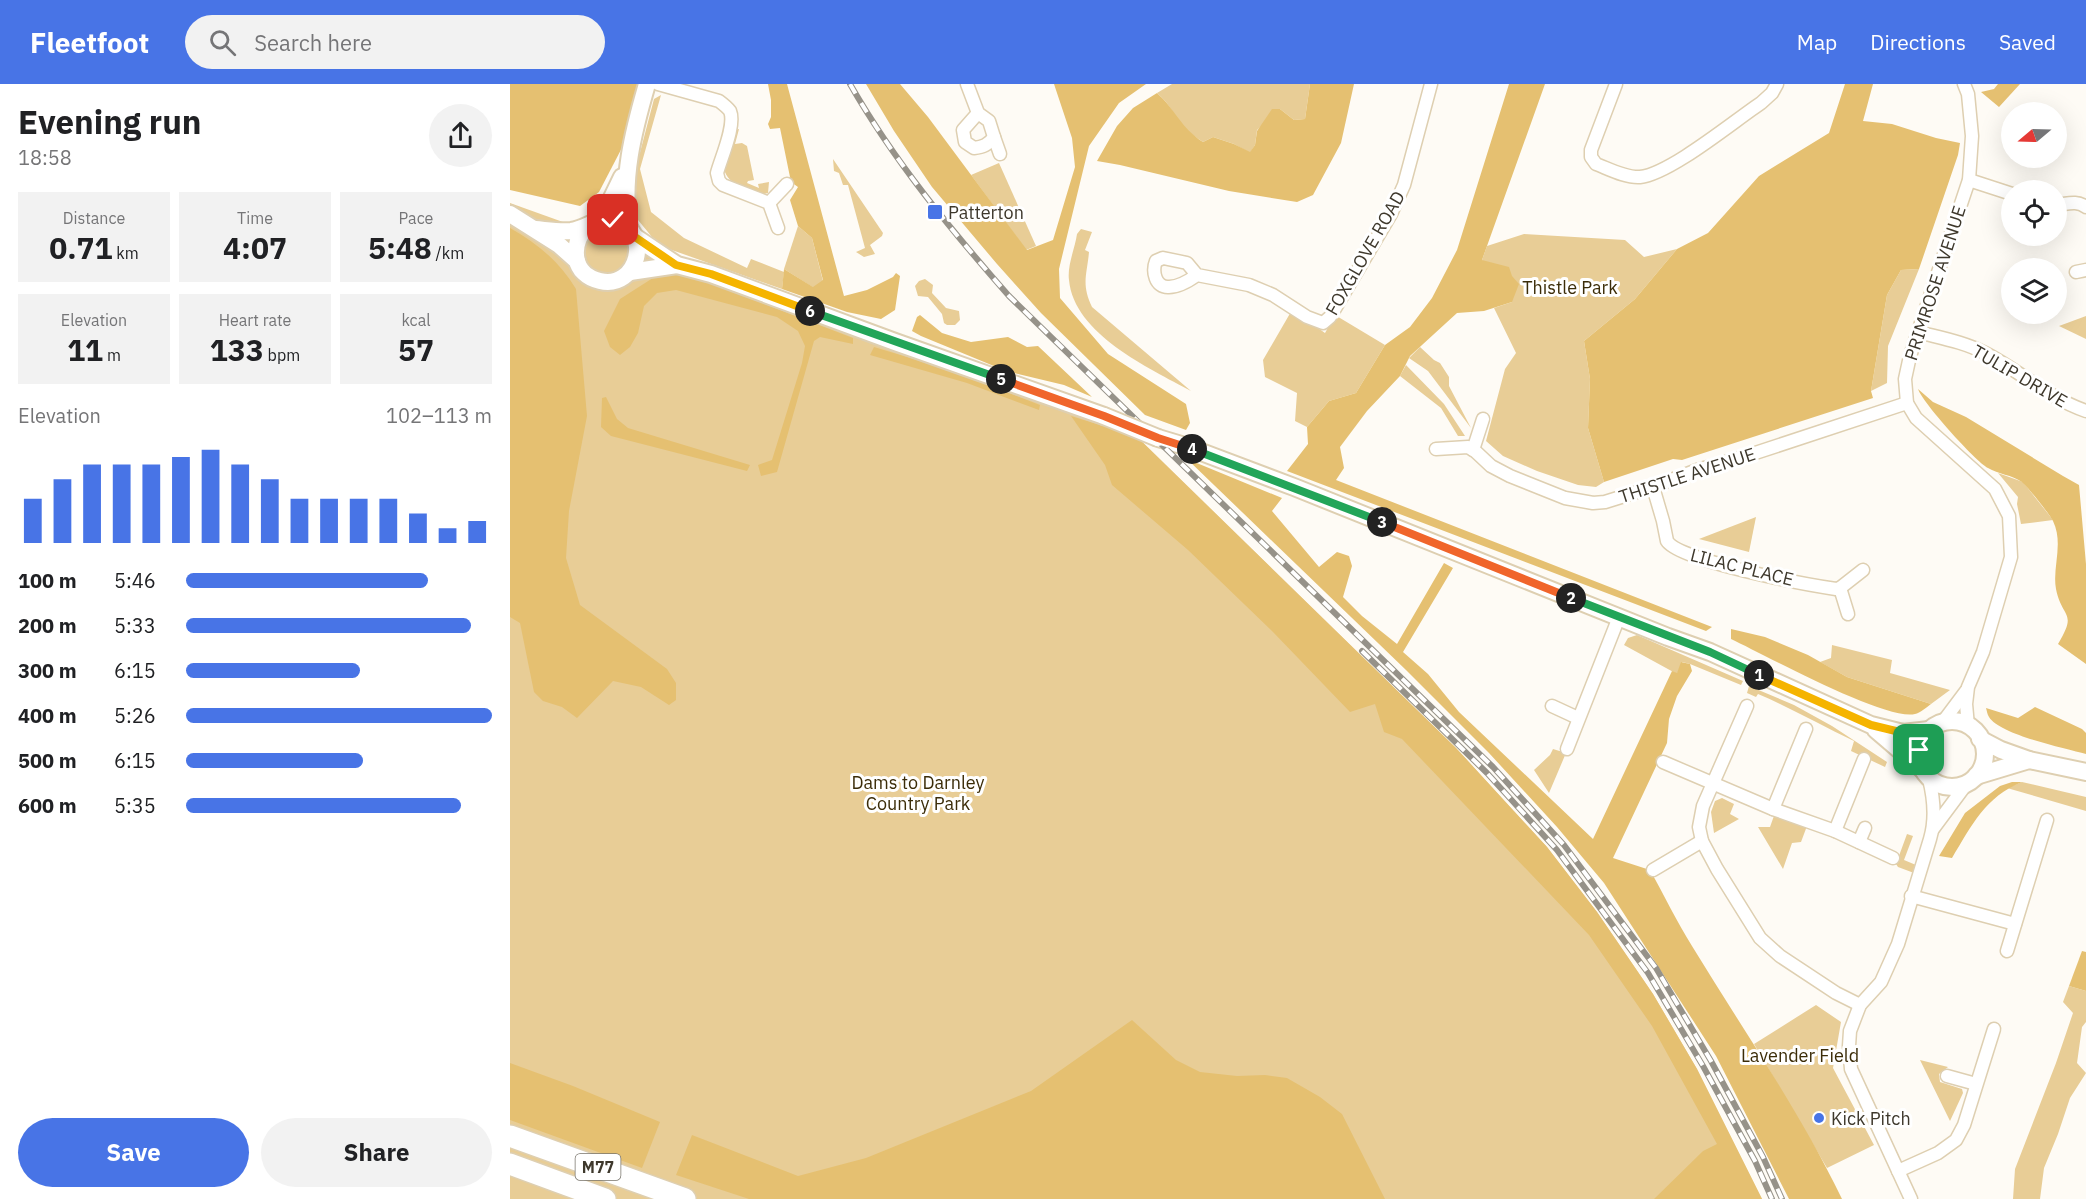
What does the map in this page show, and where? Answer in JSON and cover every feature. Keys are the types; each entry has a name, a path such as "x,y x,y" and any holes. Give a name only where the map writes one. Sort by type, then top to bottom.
{"highway":[{"name":"M77","path":"510,1136 685,1199"},
{"name":"M77","path":"510,1164 605,1199"}],"main road":[{"path":"630,272 638,255 626,194 627,165 634,125 647,84"},
{"path":"577,261 576,243 609,204 627,165"},
{"path":"510,214 560,246 577,261 588,276 605,282 614,281 630,272 676,265"},
{"path":"535,229 572,231 590,224 613,220 676,265 711,274 1294,487 1710,652 1871,725 1904,733 1936,727 1949,721 1960,723 1968,726 1980,738 2001,750 2029,760 2086,772"},
{"path":"1871,725 1938,784 1948,787 1959,786 1972,779 2029,760"},
{"path":"1926,774 1919,750 1922,739 1936,727"},
{"path":"1972,779 1982,767 1984,757 1980,738"}],"street":[{"path":"658,84 719,101 726,106 732,122 717,173 719,181 723,185 769,203 778,228"},
{"path":"967,84 978,113 988,121 1000,154"},
{"name":"FOXGLOVE ROAD","path":"1197,275 1249,285 1273,295 1307,317 1323,323 1330,317 1390,214 1404,185 1431,84"},
{"path":"1616,84 1591,150 1591,157 1596,164 1632,177 1660,172 1677,162 1761,102 1772,93 1777,84"},
{"name":"PRIMROSE AVENUE","path":"1907,403 1905,379 1910,357 1969,180 1972,136 1968,94 1964,84"},
{"path":"978,113 963,130 965,142 974,148 982,147 990,143 994,137"},
{"path":"1969,180 2001,190"},
{"path":"769,203 787,184"},
{"path":"2067,203 2082,203 2086,207"},
{"name":"TULIP DRIVE","path":"1918,332 1957,341 1985,353 2048,394 2086,411"},
{"path":"1907,403 1916,418 1995,489 2009,516 2012,557 1983,652 1968,687 1936,727"},
{"name":"THISTLE AVENUE","path":"1473,450 1491,466 1564,498 1593,503 1605,502 1907,403"},
{"path":"1436,449 1468,447 1473,450 1483,420"},
{"name":"LILAC PLACE","path":"1653,487 1664,521 1667,541 1679,551 1751,572 1821,587 1840,588"},
{"path":"1848,614 1840,588 1863,570"},
{"path":"1567,749 1619,617"},
{"path":"1968,687 1966,704 1968,726"},
{"path":"1552,706 1578,718"},
{"path":"1747,706 1700,815 1699,827 1702,841 1760,938 1780,956 1836,993 1860,1005"},
{"path":"1773,809 1806,729"},
{"path":"1835,831 1864,759"},
{"path":"1663,762 1773,809 1835,831 1893,858"},
{"path":"1911,1199 1851,1069 1849,1052 1850,1031 1860,1005 1881,982 1898,944 1933,830 1934,801 1926,774"},
{"path":"1933,830 1972,779"},
{"path":"2007,951 2048,820"},
{"path":"1859,842 1865,828"},
{"path":"1653,870 1702,841"},
{"path":"1911,896 2015,924"},
{"path":"1898,1171 1938,1153 1956,1140 1964,1125 1994,1029"},
{"path":"1947,1076 1976,1084"}],"green space":[{"path":"1172,84 1310,84 1305,119 1294,120 1280,109 1257,130 1255,145 1250,153 1234,144 1213,137 1203,142 1188,131 1157,93"},
{"path":"661,95 640,169 651,212 684,238 747,268 751,259 784,272 782,289 669,249 652,237 638,220 635,212 634,185 637,164 654,99"},
{"path":"739,129 735,144 742,143 747,146 754,180 747,183 759,188 758,184 769,182 768,193 764,194 740,186 726,175 724,169 735,130"},
{"path":"833,159 883,233 870,245 875,254 864,257 856,252 865,248 848,185 843,185 839,173 834,171"},
{"path":"999,163 1036,246 1026,250 971,175"},
{"name":"Dams to Darnley Country Park","path":"510,203 1123,423 1456,748 1547,847 1597,912 1653,994 1697,1069 1762,1199 510,1199"},
{"path":"798,226 812,238 823,281 814,288 784,269"},
{"path":"1081,229 1092,232 1085,250 1089,252 1086,286 1092,307 1191,391 1155,372 1116,347 1084,317 1074,299 1069,280 1070,263 1077,234"},
{"name":"Thistle Park","path":"1524,234 1625,240 1644,257 1677,249 1635,299 1584,341 1590,379 1588,428 1604,482 1596,487 1578,485 1537,471 1503,456 1486,441 1505,369 1516,353 1494,308 1512,302 1482,260 1487,246"},
{"path":"1919,269 1888,346 1887,383 1871,391 1887,295 1901,270"},
{"path":"925,279 933,285 932,293 946,308 959,311 960,320 955,325 944,323 942,314 928,297 918,296 915,286 919,281"},
{"path":"1292,310 1325,333 1335,315 1385,345 1356,393 1329,401 1307,427 1295,421 1297,393 1265,377 1263,360"},
{"path":"2086,316 2086,339 2059,326"},
{"path":"1420,347 1440,363 1449,377 1449,386 1471,428 1428,371 1409,358"},
{"path":"1406,365 1444,404 1465,436 1458,436 1441,408 1400,376"},
{"path":"1998,473 2023,482 2053,520 2021,524 2018,497"},
{"path":"1756,517 1749,552 1699,539"},
{"path":"1637,635 1743,681 1741,685 1682,662 1677,674 1624,645 1628,638"},
{"path":"1832,645 1892,660 1890,673 1950,690 1931,704 1847,677 1820,662 1831,658"},
{"path":"1749,686 1794,705 1832,726 1887,762 1885,767 1851,751 1854,741 1770,699 1758,694 1756,697 1747,693"},
{"path":"1553,749 1566,753 1549,793 1534,770 1550,755"},
{"path":"2022,782 2086,797 2086,811 2007,788"},
{"path":"1722,798 1734,804 1730,814 1739,819 1714,833 1711,812 1715,801"},
{"path":"1775,813 1807,826 1801,842 1792,843 1783,869 1758,827 1770,827"},
{"path":"1907,834 1913,836 1904,860 1916,865 1914,873 1896,864"},
{"path":"2069,986 2086,991 2086,1022 2082,1027 2077,1063 2086,1073 2070,1098 2044,1168 2040,1199 2013,1199 2015,1169 2073,1013 2063,1002"},
{"name":"Lavender Field","path":"1816,1005 1841,1022 1833,1068 1874,1145 1827,1168 1754,1044"},
{"path":"1920,1060 1948,1067 1939,1074 1940,1082 1962,1089 1963,1093 1950,1121"}],"shaded area":[{"path":"510,84 643,84 625,142 599,192 580,206 510,190"},
{"path":"768,84 787,84 844,296 867,290 893,277 896,273 900,276 895,310 881,319 847,312 782,289 784,269 813,287 823,280 812,238 798,226 790,200 798,187 791,182 780,128 770,129 768,124 771,117 771,100"},
{"path":"866,84 900,84 928,117 1027,250 1053,240 1075,167 1072,138 1054,84 1146,84 1119,103 1089,146 1059,269 1060,298 1108,354 1186,404 1190,423 1186,430 1145,415 1041,313 932,187"},
{"path":"1310,84 1354,84 1341,143 1313,195 1297,202 1229,191 1097,161 1117,126 1133,108 1157,93 1183,124 1203,142 1213,137 1250,152 1255,145 1257,131 1272,109 1280,109 1294,120 1305,119"},
{"path":"1509,84 1545,84 1482,260 1509,267 1512,276 1519,284 1512,302 1484,311 1457,313 1410,356 1400,376 1367,411 1340,447 1344,468 1336,480 1712,627 1706,631 1287,471 1308,444 1307,427 1329,401 1356,393 1385,345 1410,327 1432,298 1457,250"},
{"path":"1845,84 1873,84 1863,121 1892,124 1960,143 1958,155 1919,269 1901,270 1887,295 1871,391 1873,398 1682,460 1673,459 1604,482 1588,428 1590,379 1584,341 1635,299 1677,249 1708,233 1759,176 1829,133"},
{"path":"1998,84 2020,84 2001,102 1999,107 1981,92 1994,89"},
{"path":"510,228 547,254 563,270 576,289 587,416 569,511 566,558 580,605 667,669 676,683 676,700 669,705 641,687 613,681 577,718 562,707 543,701 534,692 520,623 510,617"},
{"path":"671,274 697,278 853,338 853,344 820,337 814,341 777,472 761,476 758,465 772,460 802,363 805,346 798,331 777,317 676,290 657,293 644,306 638,333 630,347 620,355 610,347 604,331 620,299 656,276"},
{"path":"920,315 942,333 971,342 1008,337 1027,347 1038,346 1092,397 1064,385 1006,371 921,336 912,331"},
{"path":"874,347 947,369 1040,405 1039,410 967,383 870,355"},
{"path":"1918,389 1933,402 1966,417 2079,485 2086,564 2086,664 2058,644 2068,620 2056,589 2058,538 2053,521 2022,482 1988,468 1972,455 1938,418"},
{"path":"606,397 617,419 628,428 750,465 747,471 611,436 601,427 602,398"},
{"path":"1071,416 1136,436 1456,748 1547,847 1597,912 1653,994 1697,1069 1762,1199 1654,1199 1703,1151 1717,1144 1652,1026 1589,935 1402,739 1384,732 1375,704 1350,712 1273,632 1188,550 1112,485 1105,465"},
{"path":"1187,459 1282,498 1272,511 1319,567 1337,552 1349,556 1352,566 1343,597 1362,616 1397,644 1444,563 1453,568 1403,652 1428,674 1459,712 1593,839 1672,671 1677,673 1681,662 1690,664 1692,671 1677,696 1669,719 1667,743 1613,858 1650,870 1686,937 1790,1102 1842,1199 1789,1199 1716,1056 1604,883 1557,827 1489,753"},
{"path":"1731,629 1765,637 1808,655 1847,677 1931,704 1915,714 1900,713 1853,698 1731,639"},
{"path":"2035,707 2082,729 2086,733 2086,754 2006,730 1995,724 1986,708 2018,718"},
{"path":"2022,782 2009,788 1989,804 1973,823 1952,858 1939,856 1965,813 2000,786"},
{"path":"2082,951 2086,952 2086,991 2069,986"},
{"path":"1132,1020 1176,1060 1200,1072 1287,1078 1320,1097 1342,1114 1385,1199 749,1199 676,1175 692,1135 798,1176 866,1158 1031,1091"},
{"path":"510,1063 660,1122 642,1168 510,1120"}],"railway":[{"path":"850,84 904,168 1009,296 1493,767 1564,845 1656,968 1711,1061 1763,1157 1782,1199"},
{"path":"1362,651 1487,773 1557,850 1648,973 1703,1066 1755,1161 1772,1199"}],"place":[{"name":"Patterton","path":"935,212"},
{"name":"Kick Pitch","path":"1819,1118"}],"route":[{"path":"613,220 622,223 635,237 676,265 711,274 1276,480 1710,652 1871,725 1904,733 1929,730 1922,739 1919,750"}]}
